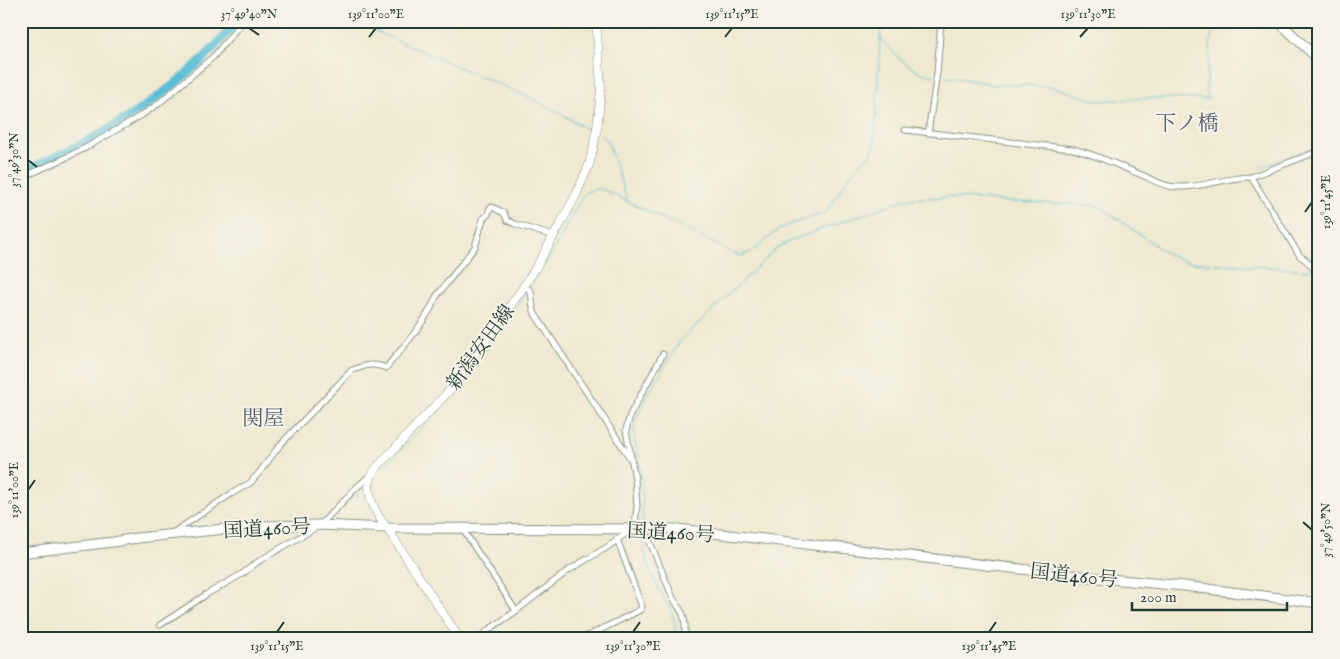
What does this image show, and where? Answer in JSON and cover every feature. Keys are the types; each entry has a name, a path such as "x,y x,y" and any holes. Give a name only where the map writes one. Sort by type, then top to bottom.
{"highway":[{"path":"1278,21 1319,60"},
{"name":"国道460号","path":"21,553 171,534 254,526 678,529 1319,603"}],"main road":[{"name":"新潟安田線","path":"373,473 449,391 535,269 582,181 594,150 602,87 596,21"},
{"path":"373,473 370,480 370,497 380,519 459,638"}],"street":[{"path":"21,178 84,148 158,104 214,56 243,21"},
{"path":"928,133 937,73 941,21"},
{"path":"905,130 1073,149 1093,155 1160,183 1178,187 1250,177 1319,151"},
{"path":"1250,177 1300,256 1308,260 1319,284"},
{"path":"171,534 250,483 280,445 352,370 366,365 378,364 386,368 412,335 436,297 475,247 483,219 488,214 490,208 492,207 504,213 507,220 515,224 554,236"},
{"path":"524,286 531,291 535,314 632,460"},
{"path":"663,354 630,414 626,430 636,479 637,506 635,525 683,614 685,624 684,638"},
{"path":"160,625 206,594 242,574 259,561 320,525 356,487 373,473"},
{"path":"462,528 516,611"},
{"path":"480,638 569,570 609,546 617,539 638,530"},
{"path":"584,638 640,610 642,607 617,539"}],"waterway":[{"path":"21,172 81,144 139,110 191,70 237,21"},
{"path":"352,21 535,100 592,131"},
{"path":"530,287 552,253 583,195 594,189 606,191 740,256 753,251 778,230 826,212 849,177 861,162 870,155 874,147 881,21"},
{"path":"939,76 996,85 1053,87 1098,101 1152,98 1209,99 1206,94 1206,86 1213,21"},
{"path":"880,37 909,66 921,73 935,76"},
{"path":"601,135 607,140 627,200"},
{"path":"1261,167 1319,146"},
{"path":"643,524 641,470 634,437 634,425 656,381 680,341 778,247 802,236 906,199 951,197 1090,205 1098,206 1107,211 1163,251 1183,260 1311,270"},
{"path":"382,469 453,396 528,290"},
{"path":"356,498 359,493"},
{"path":"642,533 642,541 648,564 674,620 675,638"}],"district":[{"name":"下ノ橋","path":"1187,123"},
{"name":"関屋","path":"263,418"}]}
